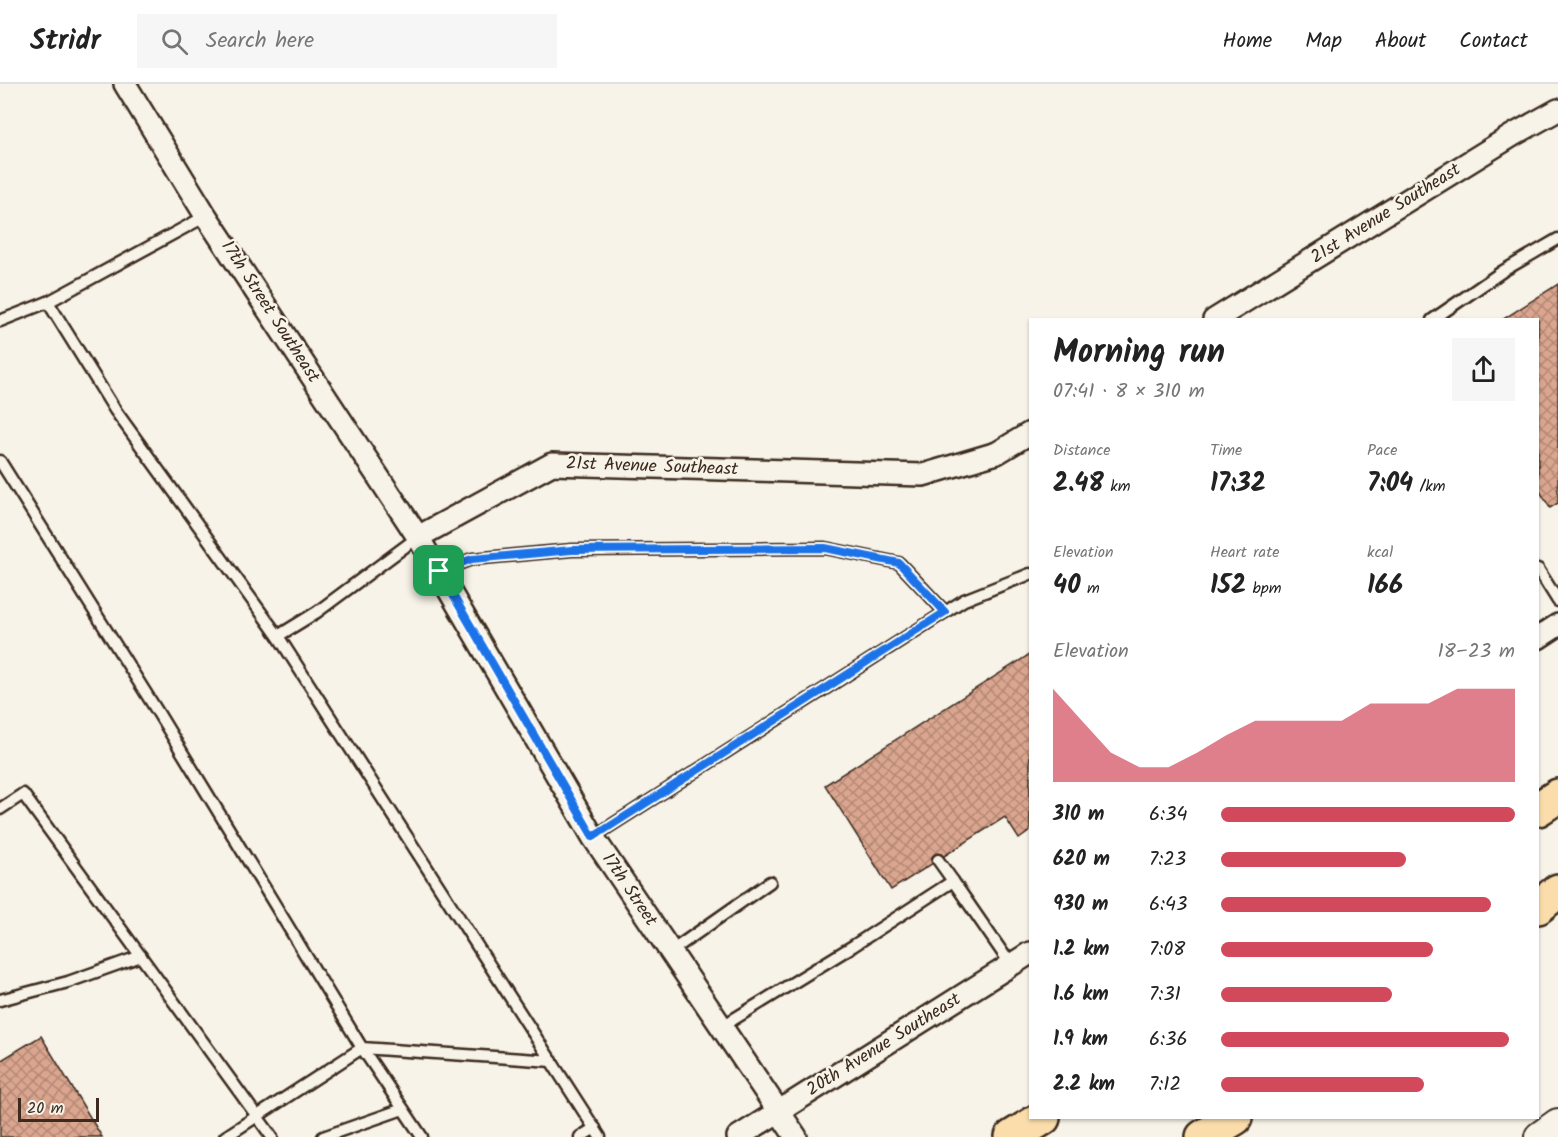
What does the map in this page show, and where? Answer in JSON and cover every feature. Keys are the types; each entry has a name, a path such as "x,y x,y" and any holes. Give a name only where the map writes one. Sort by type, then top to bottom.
{"highway":[{"path":"1539,808 1558,796"},
{"path":"1539,906 1558,891"},
{"path":"1539,928 1558,916"},
{"path":"1012,1137 1041,1119"},
{"path":"1203,1137 1232,1119"}],"street":[{"name":"17th Street Southeast","path":"125,84 206,216 418,537"},
{"name":"21st Avenue Southeast","path":"1217,318 1513,135 1558,110"},
{"name":"21st Avenue Southeast","path":"418,537 552,464 923,475 997,453 1029,434"},
{"name":"17th Street","path":"418,537 593,837 778,1112"},
{"path":"1539,637 1558,625"},
{"name":"20th Avenue Southeast","path":"738,1137 1029,954"},
{"path":"778,1112 796,1137"},
{"path":"1540,1137 1558,1124"}],"lane":[{"path":"0,321 48,302 206,216"},
{"path":"1435,318 1503,271 1558,239"},
{"path":"48,302 115,410 278,636 598,1133 580,1137"},
{"path":"0,461 157,711 362,1048 419,1136"},
{"name":"21st Avenue Southeast","path":"278,636 317,612 418,537"},
{"path":"439,571 472,559 572,550 825,548 899,563 945,612"},
{"path":"1539,571 1558,601"},
{"path":"593,837 964,600 1029,574"},
{"path":"0,808 23,794 272,1137"},
{"path":"938,860 1011,965"},
{"path":"721,1026 853,946 953,881"},
{"path":"670,952 770,882"},
{"path":"0,1000 68,982 141,956"},
{"path":"225,1137 362,1048 552,1061"},
{"path":"323,1137 403,1109"}],"building":[{"path":"1558,284 1558,503 1550,508 1539,490 1539,318 1505,318"},
{"path":"1029,655 1029,832 1019,839 1005,817 891,890 825,785"},
{"path":"41,1036 102,1137 0,1137 0,1061"}],"route":[{"path":"825,548 899,563 945,612 593,837 439,571 472,559 572,550 825,548"}]}
